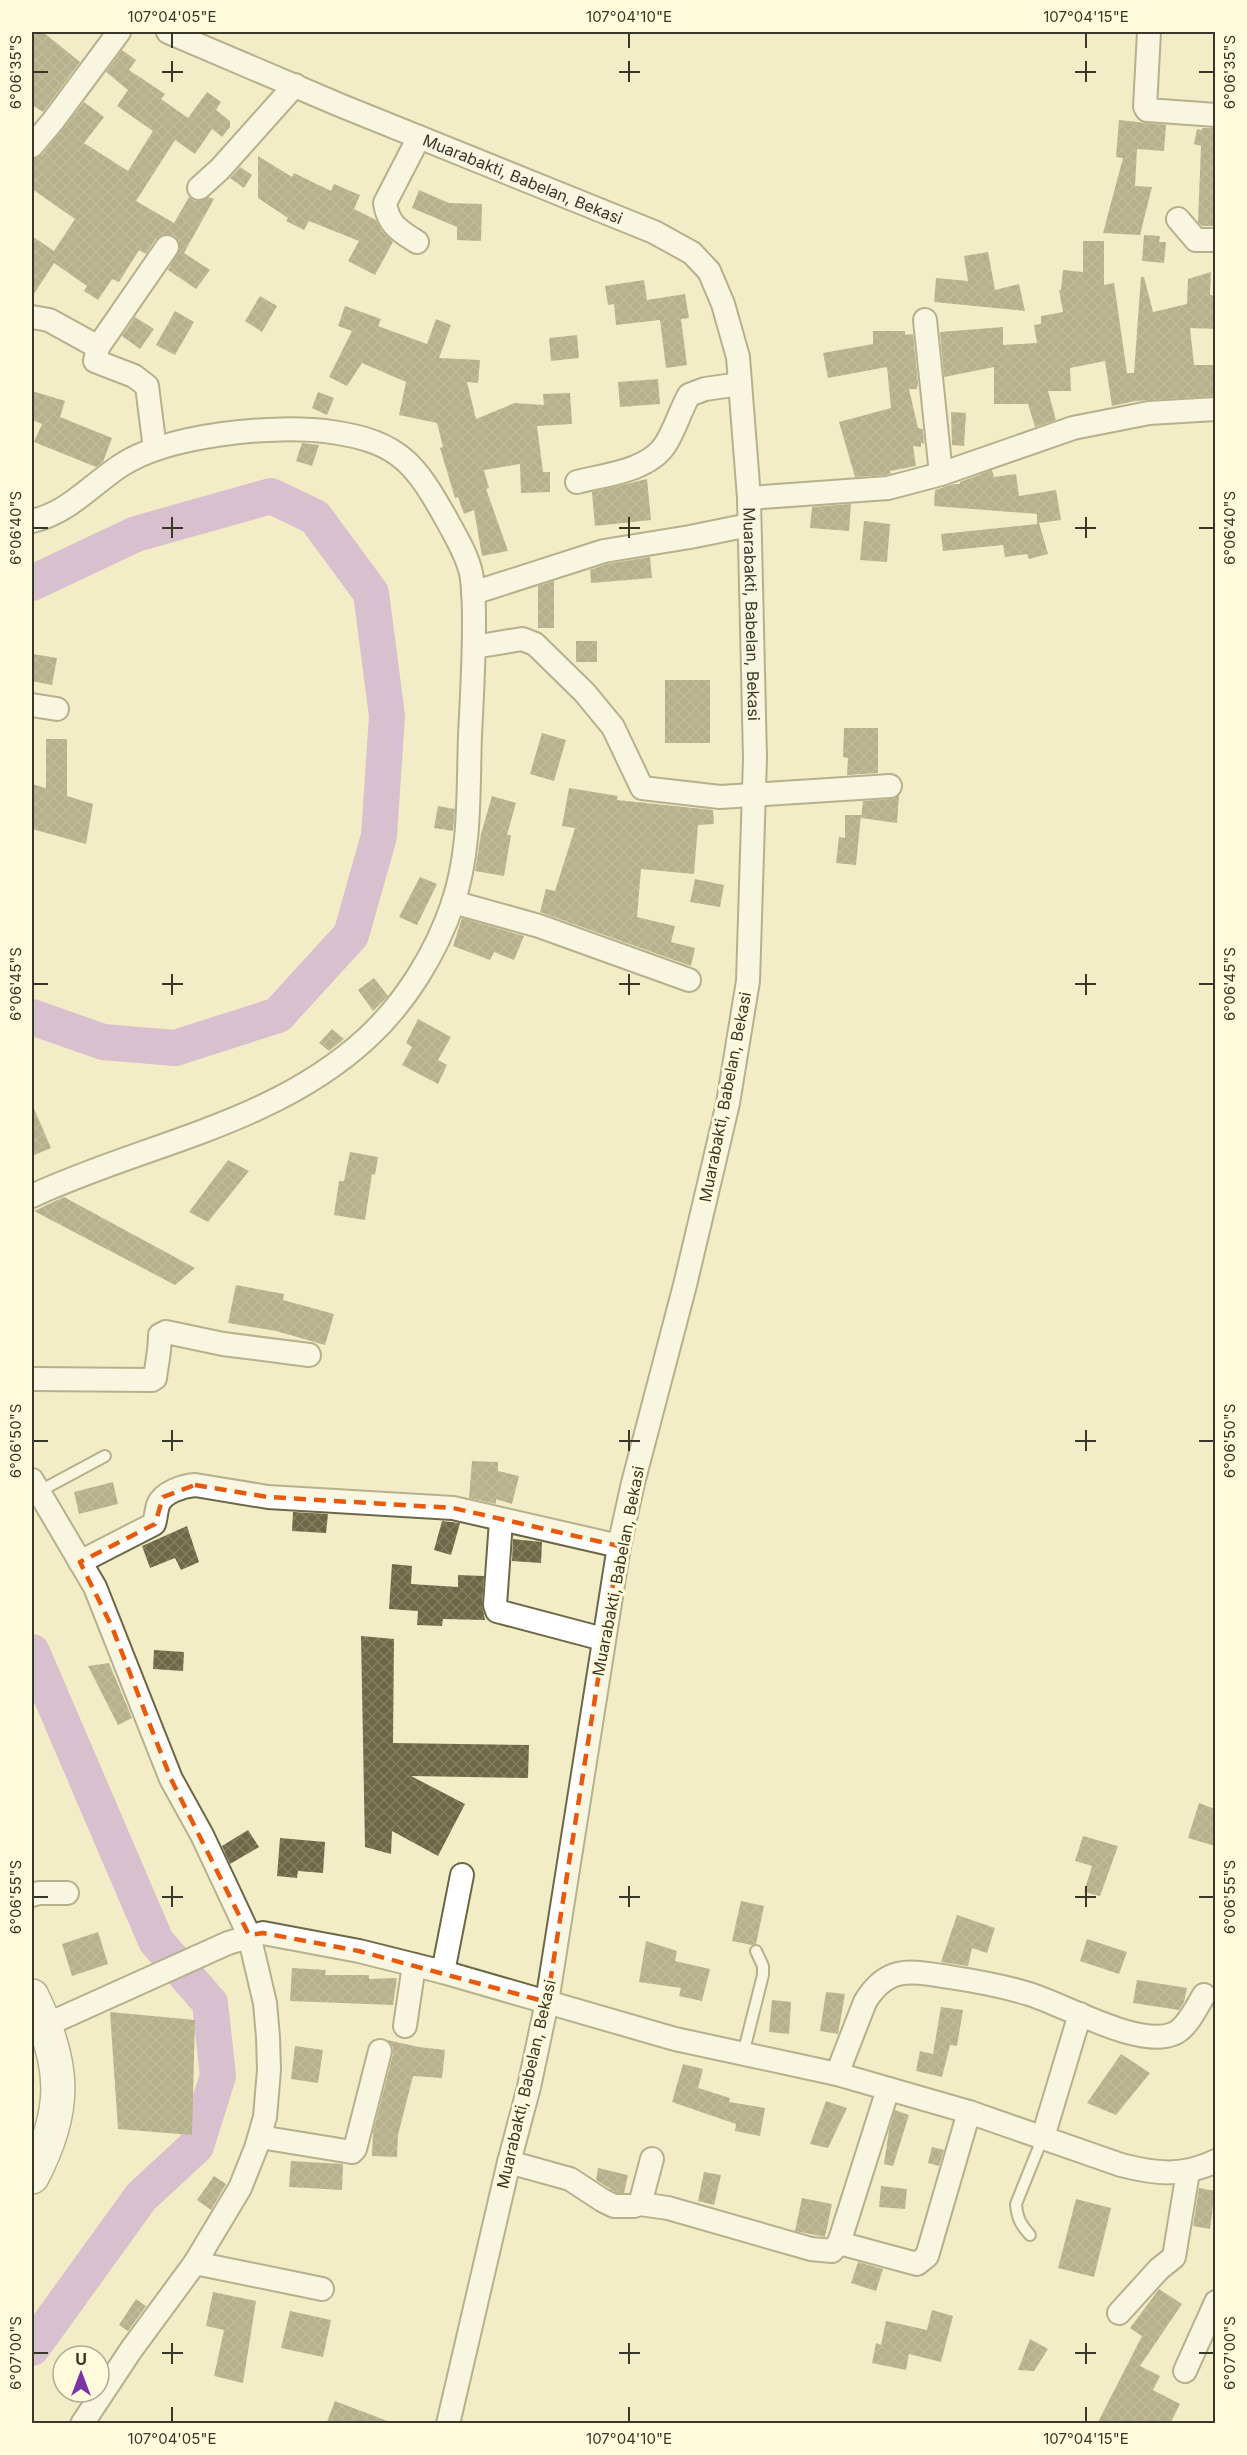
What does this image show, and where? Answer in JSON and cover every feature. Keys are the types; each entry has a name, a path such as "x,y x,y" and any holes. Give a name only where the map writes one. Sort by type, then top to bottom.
{"main road":[{"path":"32,2178 54,2120 59,2092 57,2060 38,2010"}],"street":[{"path":"32,146 53,122 119,32"},
{"name":"Muarabakti, Babelan, Bekasi","path":"168,32 419,137 604,210 654,232 692,253 709,271 723,304 738,357 749,498 755,758 750,940 743,1017 713,1167 619,1546 547,2002 529,2087 509,2162 448,2424"},
{"path":"1149,32 1145,107 1147,110 1215,115"},
{"path":"199,188 220,170 295,85"},
{"path":"417,242 396,229 390,222 385,203 419,137"},
{"path":"1178,219 1196,240 1215,240"},
{"path":"155,449 147,386 134,376 95,361 98,347 167,247"},
{"path":"32,318 49,320 98,347"},
{"path":"925,320 941,474"},
{"path":"577,482 651,459 663,448 672,434 689,395 705,389 740,384"},
{"path":"749,498 888,488 941,474 1073,428 1149,413 1215,409"},
{"path":"32,521 64,510 122,465 155,449 202,436 273,431 331,432 376,442 406,460 426,484 465,555 471,573 473,593 474,646 470,799 461,875 453,902 433,949 416,979 393,1009 368,1038 340,1060 308,1082 252,1113 97,1168 32,1196"},
{"path":"473,593 604,551 749,525"},
{"path":"474,646 522,639 535,644 585,693 613,727 638,784 642,788 720,797 890,786"},
{"path":"32,705 57,709"},
{"path":"453,902 539,926 689,980"},
{"path":"32,1379 152,1380 155,1378 156,1358 160,1351 160,1335 166,1332 223,1344 309,1355"},
{"path":"80,1562 154,1524 159,1502 163,1497 186,1486 195,1485 268,1497 453,1508 501,1521 619,1546"},
{"path":"35,1486 95,1587 171,1779 202,1835 239,1939 265,2002 268,2037 268,2101 260,2137 240,2187 195,2263 131,2350 82,2424"},
{"path":"501,1521 495,1605 497,1611 603,1640"},
{"path":"443,1972 462,1875"},
{"path":"32,1895 67,1893"},
{"path":"38,2010 153,1976 239,1939 262,1933 359,1951 443,1972 675,2039 837,2074 969,2112 1142,2170 1188,2172 1215,2161"},
{"path":"405,2026 414,1965"},
{"path":"837,2074 871,1991 896,1973 912,1971 990,1983 1032,1995 1142,2035 1175,2033 1204,1995"},
{"path":"1043,2137 1080,2014"},
{"path":"260,2137 352,2152 355,2149 380,2050"},
{"path":"509,2162 570,2179 614,2206 640,2204 668,2208 811,2249 832,2251 839,2243 888,2089"},
{"path":"839,2243 917,2264 927,2256 969,2112"},
{"path":"640,2204 652,2159"},
{"path":"1119,2313 1159,2269 1174,2257 1188,2172"},
{"path":"195,2263 322,2289"},
{"path":"1185,2371 1215,2302"}],"lane":[{"path":"35,1486 105,1456"},
{"path":"743,2054 763,1975 763,1966 756,1951"},
{"path":"1030,2235 1021,2225 1017,2216 1016,2204 1043,2137"}],"highlighted area":[{"path":"195,1485 268,1497 453,1508 619,1546 547,2002 359,1951 263,1933 249,1935 171,1779 112,1627 80,1562 155,1524 163,1497"}],"building":[{"path":"32,32 43,32 80,62 43,112 32,105"},
{"path":"122,50 136,60 129,70 165,94 161,99 188,118 207,92 221,102 216,110 230,121 230,127 222,137 212,129 195,154 175,140 136,201 174,223 189,197 195,201 202,201 209,197 214,199 184,253 210,270 196,289 168,270 180,248 175,236 167,234 156,239 146,254 139,250 119,282 112,279 98,300 84,291 87,286 54,263 32,297 32,236 54,251 75,219 32,189 33,159 42,155 84,102 104,117 84,143 128,171 153,131 117,106 128,90 106,72"},
{"path":"1119,120 1166,125 1164,151 1137,149 1135,186 1152,187 1140,235 1103,233 1123,158 1116,157"},
{"path":"1202,128 1215,128 1215,226 1202,226 1198,222 1201,146 1194,144 1197,129 1202,130"},
{"path":"258,156 292,177 294,173 331,191 334,184 360,195 354,209 376,220 382,231 393,242 375,275 348,261 359,241 309,221 304,230 286,221 288,218 258,198"},
{"path":"240,167 252,175 244,188 230,178"},
{"path":"419,190 449,203 482,204 481,241 457,240 457,227 412,208"},
{"path":"1144,235 1160,236 1159,242 1166,242 1164,263 1142,261"},
{"path":"1083,241 1104,241 1104,285 1114,283 1127,373 1134,373 1141,277 1144,277 1153,312 1187,304 1188,279 1211,272 1210,295 1215,296 1215,329 1190,328 1194,365 1215,365 1215,396 1135,401 1112,406 1105,361 1070,368 1071,391 1048,391 1056,420 1035,427 1028,404 994,404 994,367 944,377 940,332 1003,327 1003,345 1037,343 1034,325 1041,324 1041,316 1063,312 1059,290 1061,290 1063,270 1083,272"},
{"path":"988,252 995,290 1019,284 1025,311 934,302 936,278 968,281 964,256"},
{"path":"644,280 647,300 685,294 689,318 681,319 687,365 666,368 660,320 616,325 614,304 608,305 605,286"},
{"path":"260,296 277,306 262,332 245,321"},
{"path":"345,306 381,319 378,326 427,344 436,319 451,325 439,358 480,360 478,383 467,382 476,419 515,403 544,405 543,394 570,393 572,424 537,426 543,472 550,472 550,492 521,493 520,464 484,470 489,488 486,489 508,551 482,556 474,510 464,514 458,497 455,498 440,448 443,447 437,423 399,415 406,382 362,363 347,386 329,377 352,331 338,326"},
{"path":"175,311 194,322 175,355 156,345"},
{"path":"135,317 154,329 140,349 122,336"},
{"path":"873,331 905,331 905,335 913,334 918,382 917,389 909,389 918,428 923,429 924,444 921,443 921,447 913,446 916,466 890,471 891,473 886,475 855,477 839,422 891,408 887,367 828,378 823,353 873,344"},
{"path":"577,335 579,358 551,361 549,338"},
{"path":"658,379 660,404 620,407 618,382"},
{"path":"32,391 65,401 60,417 112,438 103,462 96,467 34,442 42,424 32,420"},
{"path":"318,392 334,398 327,415 312,408"},
{"path":"951,412 966,413 964,446 952,445"},
{"path":"302,443 319,445 312,466 296,461"},
{"path":"992,470 994,477 1016,474 1019,496 1056,490 1061,520 1039,523 1048,554 1029,559 1027,554 1005,557 1003,545 943,551 941,534 1037,524 1037,514 934,506 935,490 960,484 960,482"},
{"path":"647,479 651,520 595,526 592,492"},
{"path":"851,504 849,531 810,528 812,507"},
{"path":"864,521 890,524 887,562 860,560"},
{"path":"650,557 652,578 591,583 590,570 607,564"},
{"path":"554,581 554,628 538,628 538,586"},
{"path":"576,641 597,641 597,662 576,662"},
{"path":"33,654 57,658 52,685 32,681"},
{"path":"665,680 710,680 710,743 665,743"},
{"path":"844,728 878,728 878,773 847,775 848,758 843,757"},
{"path":"542,733 566,740 554,781 530,774"},
{"path":"46,739 67,739 67,796 93,804 86,844 32,829 32,784 46,788"},
{"path":"569,788 618,796 617,800 713,810 714,824 698,825 694,874 641,869 637,917 675,926 671,942 695,948 691,966 540,912 546,889 555,891 575,828 562,826"},
{"path":"899,795 897,823 861,818 863,801 891,799"},
{"path":"492,796 516,803 507,835 511,835 504,876 475,871 481,834"},
{"path":"438,806 455,809 453,831 434,828"},
{"path":"845,815 861,815 856,865 836,863 839,837 845,838"},
{"path":"420,877 437,884 417,925 399,917"},
{"path":"695,879 724,885 720,907 690,902"},
{"path":"462,918 524,936 514,960 494,952 490,960 453,946"},
{"path":"374,978 388,996 373,1011 358,990"},
{"path":"418,1019 451,1037 438,1060 447,1065 438,1084 402,1065 412,1047 406,1043"},
{"path":"332,1029 344,1039 329,1051 319,1043"},
{"path":"32,1104 51,1148 32,1156"},
{"path":"350,1152 378,1157 375,1175 372,1174 365,1220 334,1215 339,1181 344,1181"},
{"path":"228,1160 249,1171 208,1222 189,1212"},
{"path":"64,1197 195,1268 175,1285 34,1211"},
{"path":"236,1285 284,1294 283,1300 334,1314 325,1345 276,1331 228,1323"},
{"path":"472,1461 498,1462 498,1471 519,1476 512,1504 496,1499 496,1504 469,1498"},
{"path":"113,1482 118,1504 79,1514 74,1492"},
{"path":"293,1512 328,1514 326,1533 292,1531"},
{"path":"442,1521 460,1523 451,1555 434,1550"},
{"path":"187,1526 199,1562 181,1570 175,1558 150,1568 142,1546"},
{"path":"513,1539 542,1542 541,1563 512,1561"},
{"path":"392,1564 412,1566 411,1584 458,1587 458,1575 484,1576 482,1604 485,1620 443,1619 442,1626 417,1625 418,1611 389,1609"},
{"path":"361,1636 394,1639 393,1743 529,1745 528,1778 411,1776 465,1804 438,1856 392,1831 391,1854 365,1847"},
{"path":"154,1650 184,1652 183,1671 153,1669"},
{"path":"109,1663 132,1718 118,1725 88,1666"},
{"path":"1199,1803 1215,1809 1215,1846 1188,1838"},
{"path":"248,1830 259,1847 230,1864 222,1846"},
{"path":"1083,1836 1118,1846 1100,1896 1084,1892 1092,1866 1075,1861"},
{"path":"280,1838 325,1842 323,1873 298,1871 297,1878 277,1876"},
{"path":"741,1901 764,1906 756,1944 732,1941"},
{"path":"957,1915 995,1928 987,1953 972,1948 968,1966 941,1962"},
{"path":"98,1932 108,1964 72,1976 62,1944"},
{"path":"1087,1939 1127,1952 1119,1974 1080,1961"},
{"path":"646,1941 677,1951 675,1961 710,1969 702,2001 679,1996 681,1988 639,1982"},
{"path":"292,1968 326,1970 325,1975 369,1975 369,1979 397,1978 393,2005 290,2001"},
{"path":"1137,1980 1187,1988 1184,2002 1179,2010 1133,2003"},
{"path":"826,1992 845,1994 838,2034 820,2031"},
{"path":"772,2000 791,2002 789,2034 769,2032"},
{"path":"941,2007 963,2010 957,2046 950,2045 942,2077 916,2071 920,2051 933,2054"},
{"path":"110,2012 195,2020 192,2135 118,2129"},
{"path":"387,2040 445,2050 442,2078 413,2076 398,2135 397,2157 372,2156 373,2132 393,2054 393,2047"},
{"path":"295,2046 323,2050 318,2083 291,2079"},
{"path":"1121,2054 1150,2073 1116,2115 1087,2103"},
{"path":"683,2064 703,2069 698,2088 730,2098 729,2102 765,2108 760,2136 735,2131 736,2124 672,2102"},
{"path":"826,2101 847,2108 828,2148 810,2144"},
{"path":"895,2110 909,2115 893,2166 884,2164 889,2130"},
{"path":"932,2147 944,2150 939,2166 928,2163"},
{"path":"291,2161 343,2164 342,2190 289,2187"},
{"path":"598,2168 628,2175 624,2193 617,2193 596,2180"},
{"path":"704,2172 721,2175 714,2205 698,2201"},
{"path":"214,2176 226,2184 211,2210 197,2200"},
{"path":"881,2186 907,2189 905,2209 879,2207"},
{"path":"1199,2188 1215,2191 1210,2229 1193,2226"},
{"path":"802,2198 832,2204 825,2237 795,2231"},
{"path":"1076,2199 1111,2208 1094,2277 1058,2268"},
{"path":"858,2262 883,2269 876,2291 851,2283"},
{"path":"1159,2289 1182,2304 1140,2366 1160,2376 1153,2390 1180,2404 1170,2424 1097,2424 1142,2336 1130,2328"},
{"path":"213,2292 256,2301 243,2383 214,2376 224,2330 206,2326"},
{"path":"136,2299 146,2306 128,2331 119,2325"},
{"path":"932,2310 953,2316 941,2362 909,2354 906,2370 872,2363 876,2343 881,2345 886,2321 927,2330"},
{"path":"290,2311 331,2320 323,2357 281,2348"},
{"path":"1030,2339 1048,2349 1034,2371 1018,2370"},
{"path":"335,2401 390,2422 389,2424 326,2424"}],"waterway":[{"path":"32,583 136,534 271,496 315,517 371,593 387,716 379,836 351,935 278,1015 175,1048 103,1042 32,1017"},
{"path":"32,1652 156,1941 210,2003 218,2076 196,2146 141,2197 32,2348"}]}
